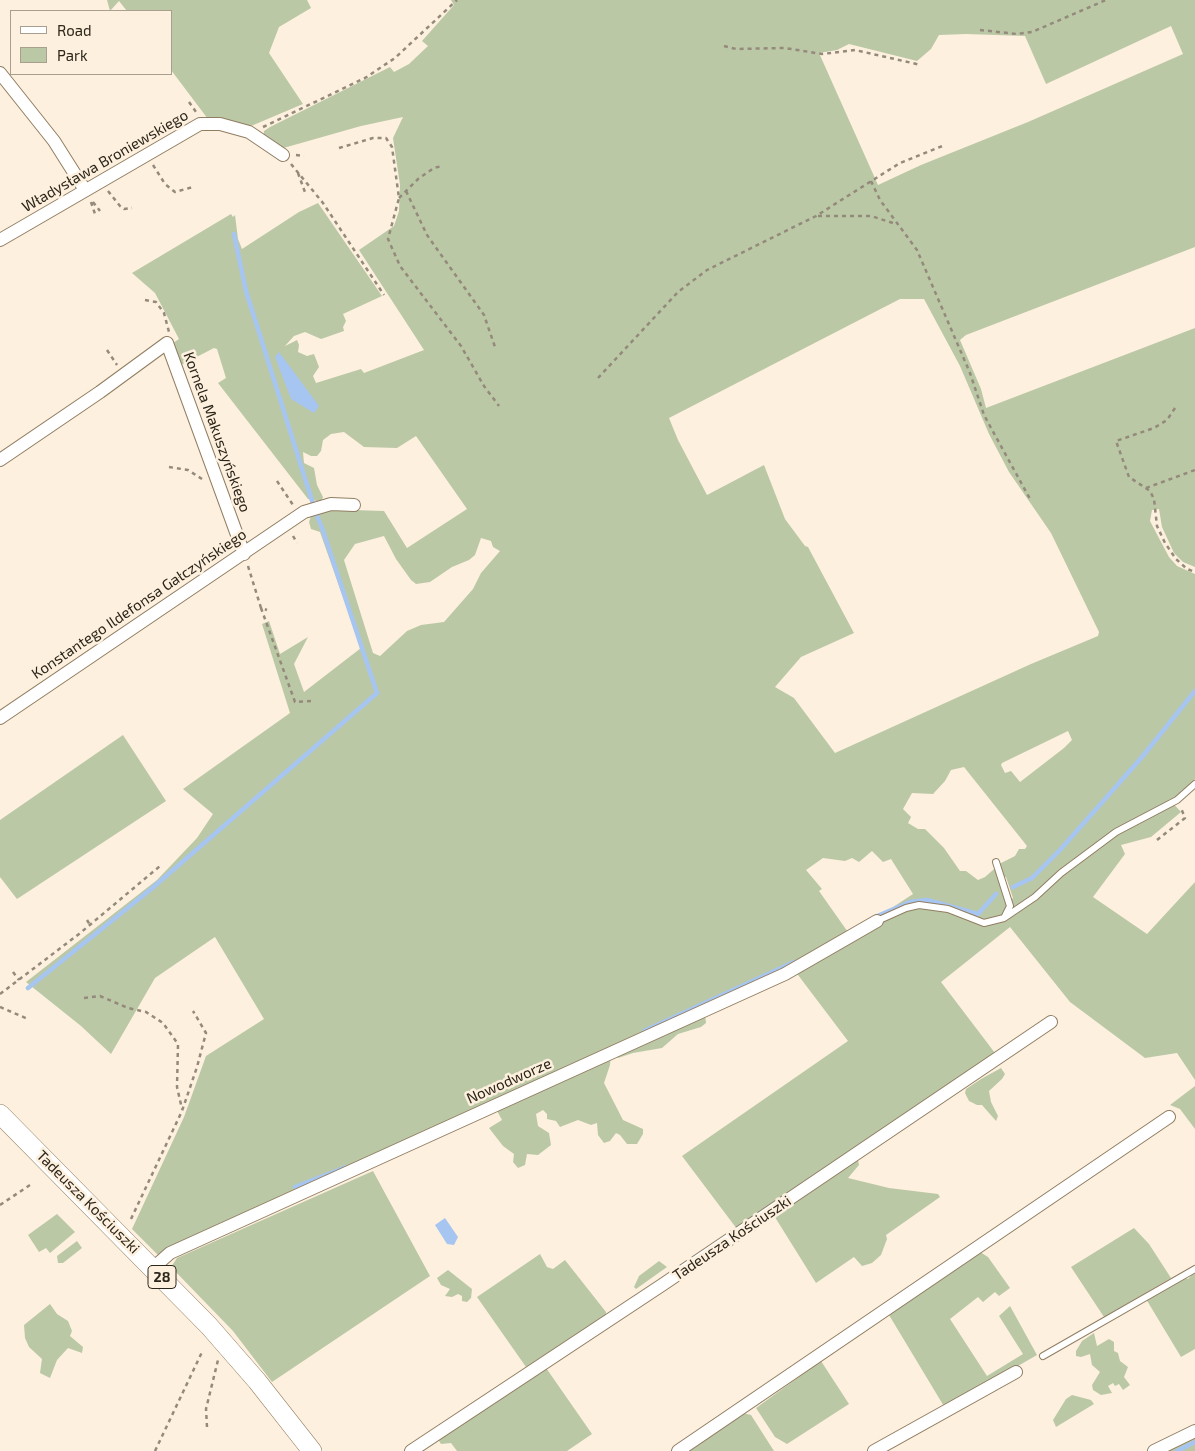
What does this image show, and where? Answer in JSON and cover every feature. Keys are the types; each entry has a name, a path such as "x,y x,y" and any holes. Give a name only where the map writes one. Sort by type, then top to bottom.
{"main road":[{"name":"Tadeusza Kościuszki","path":"0,1114 209,1326 257,1381 312,1451"}],"street":[{"path":"0,72 54,141 88,194"},
{"name":"Władysława Broniewskiego","path":"0,240 88,194 103,180 200,124 220,124 248,132 283,154"},
{"name":"Kornela Makuszyńskiego","path":"0,460 167,343 244,554"},
{"name":"Konstantego Ildefonsa Gałczyńskiego","path":"0,718 299,515 331,504 354,505"},
{"name":"Nowodworze","path":"153,1268 170,1253 785,974 877,921"},
{"name":"Tadeusza Kościuszki","path":"411,1451 662,1285 1051,1022"},
{"path":"678,1451 1170,1116"},
{"path":"874,1451 1016,1372"},
{"path":"1154,1451 1195,1431"}],"lane":[{"path":"877,921 906,908 919,905 948,909 984,923 1004,918 1035,897 1061,873 1116,832 1177,800 1195,784"},
{"path":"996,862 1010,906 1004,918"},
{"path":"1043,1356 1195,1269"}],"path":[{"path":"248,132 365,78 395,58 457,0"},
{"path":"980,30 1017,34 1032,32 1106,0"},
{"path":"724,46 736,49 785,48 822,54 855,50 921,66"},
{"path":"339,148 373,138 386,138 392,147 399,198 388,239 400,266 461,346 484,386 499,406"},
{"path":"598,378 678,292 707,270 816,216 900,163 945,145"},
{"path":"283,154 304,156"},
{"path":"283,154 297,170 365,263 384,295"},
{"path":"153,165 165,184 175,192 192,187"},
{"path":"399,198 418,179 434,168 442,166"},
{"path":"297,170 306,195"},
{"path":"103,180 120,206 124,209 132,208"},
{"path":"870,181 917,250 970,373 984,415 1030,499"},
{"path":"406,191 427,235 484,315 494,348"},
{"path":"88,194 95,214"},
{"path":"816,216 871,216 898,224"},
{"path":"145,300 156,302 164,313 169,330 167,343"},
{"path":"107,350 124,374"},
{"path":"1175,408 1167,420 1154,428 1116,441 1129,477 1150,491 1154,499 1157,526 1165,543 1176,559 1187,569 1195,572"},
{"path":"169,467 188,470 204,481"},
{"path":"1145,488 1195,470"},
{"path":"277,481 299,515"},
{"path":"244,554 261,608 295,702 311,701"},
{"path":"261,608 268,610"},
{"path":"1158,840 1185,818 1177,800"},
{"path":"0,994 90,925 160,866"},
{"path":"87,920 90,925"},
{"path":"13,972 19,980"},
{"path":"84,998 100,996 128,1008 146,1012 163,1023 178,1044 177,1087 182,1111"},
{"path":"0,1007 28,1019"},
{"path":"131,1219 182,1111 206,1033 193,1011"},
{"path":"0,1205 30,1185"},
{"path":"155,1451 203,1350"},
{"path":"206,1427 206,1409 218,1360"}],"green space":[{"path":"107,0 307,0 311,8 279,27 269,53 303,104 244,129 211,123 172,71 172,10 126,10 119,1 110,10"},
{"path":"451,0 1195,0 1195,247 966,335 960,340 981,389 986,408 1195,328 1195,567 1183,562 1174,553 1162,527 1159,509 1152,510 1150,521 1169,557 1177,566 1195,574 1195,779 1173,799 1169,799 1181,812 1151,837 1121,845 1125,854 1093,897 1147,934 1195,882 1195,1080 1177,1053 1145,1058 1070,1002 1010,927 941,982 995,1053 737,1229 682,1156 848,1041 795,971 913,894 891,859 883,862 872,851 859,862 852,858 845,861 823,858 806,870 822,889 819,891 850,935 705,1014 706,1023 701,1027 678,1034 662,1048 633,1053 618,1058 615,1054 611,1054 610,1065 604,1083 623,1120 643,1129 643,1134 637,1144 627,1144 616,1133 610,1141 604,1143 598,1135 597,1123 591,1125 578,1120 560,1127 556,1121 547,1119 547,1114 543,1110 536,1114 538,1126 549,1133 551,1145 538,1155 527,1154 525,1165 518,1168 513,1162 514,1154 503,1146 489,1128 502,1120 496,1109 159,1256 132,1229 184,1117 206,1056 264,1019 215,937 155,978 111,1054 81,1026 26,982 157,880 197,838 213,814 183,789 290,713 262,624 269,621 280,654 308,637 294,664 304,692 361,648 320,532 311,529 309,522 311,516 322,509 384,511 407,548 467,509 416,436 397,448 364,447 344,432 331,434 323,440 321,451 317,456 311,456 303,452 304,463 314,468 317,485 323,497 321,502 308,499 218,383 226,378 217,349 214,348 181,365 173,343 179,339 155,293 132,273 231,214 233,217 235,215 238,239 242,249 299,212 318,203 382,296 343,314 346,321 343,327 344,331 321,339 305,332 294,336 285,346 297,340 299,345 298,352 307,356 314,354 319,367 313,376 316,383 361,369 364,373 424,350 359,250 394,226 399,211 400,185 393,138 403,117 361,126 280,149 263,140 264,131 270,127 390,67 394,72 409,64 428,46 422,41 454,5","holes":["1171,26 1183,54 878,185 819,53 837,50 849,44 917,61 931,49 939,35 1025,36 1046,84","900,299 924,299 960,366 989,434 1009,472 1051,533 1099,632 1098,636 1031,664 835,753 794,698 775,687 801,657 854,633 808,547 805,546 785,519 764,465 707,495 678,440 669,418","384,536 396,559 416,584 430,582 452,567 469,560 475,555 481,538 491,541 493,547 500,551 481,573 473,589 444,622 421,625 407,631 380,656 373,653 344,560 355,544","1068,731 1072,740 1020,782 1011,771 1005,773 1001,765","964,767 1027,846 1025,849 1019,849 1015,856 1001,863 985,877 978,880 966,871 960,871 944,848 925,829 918,829 908,823 911,817 903,809 912,793 933,794 945,781 951,770","1006,877 1013,898 1006,903 1000,878"]},
{"path":"123,735 166,801 17,899 0,877 0,820"},
{"path":"1001,1068 1005,1074 989,1091 991,1102 998,1116 996,1121 982,1105 969,1101 965,1093 966,1089"},
{"path":"1195,1086 1195,1129 1180,1109 1170,1105"},
{"path":"858,1160 859,1165 848,1178 889,1188 938,1194 940,1197 886,1235 887,1239 881,1255 872,1263 862,1266 854,1257 816,1283 773,1214"},
{"path":"373,1171 430,1276 272,1382 233,1331 171,1267 177,1258"},
{"path":"57,1214 75,1232 50,1253 46,1248 39,1252 28,1235"},
{"path":"1134,1228 1149,1244 1171,1278 1104,1317 1071,1267"},
{"path":"77,1241 82,1248 63,1263 58,1263 57,1256"},
{"path":"980,1252 988,1257 1010,1288 999,1296 995,1292 983,1302 978,1297 950,1319 987,1376 1023,1354 999,1316 1010,1306 1037,1355 945,1408 889,1315"},
{"path":"540,1254 547,1267 553,1269 565,1260 606,1312 606,1316 526,1367 477,1297"},
{"path":"659,1261 667,1267 636,1289 634,1287 639,1276"},
{"path":"448,1270 472,1289 471,1298 467,1302 462,1301 462,1296 458,1294 452,1297 445,1296 450,1289 441,1285 437,1278"},
{"path":"1195,1271 1195,1349 1181,1357 1146,1299 1184,1277 1188,1279"},
{"path":"50,1304 57,1314 68,1321 72,1331 70,1336 83,1347 82,1353 68,1348 57,1360 50,1378 40,1373 42,1359 29,1347 25,1338 24,1325"},
{"path":"1094,1333 1097,1346 1109,1339 1114,1342 1114,1351 1118,1353 1120,1361 1128,1367 1124,1377 1130,1385 1123,1390 1119,1384 1115,1386 1113,1383 1108,1386 1112,1393 1101,1395 1093,1390 1092,1385 1100,1372 1092,1365 1090,1354 1081,1357 1076,1356 1076,1351 1082,1341"},
{"path":"821,1361 849,1404 787,1444 775,1437 756,1408"},
{"path":"544,1365 592,1434 567,1451 457,1451 451,1443 441,1444 438,1439"},
{"path":"1072,1395 1091,1400 1094,1404 1056,1427 1053,1420 1066,1399"},
{"path":"743,1413 751,1415 774,1451 687,1451"},
{"path":"1195,1437 1195,1451 1165,1451"}],"water":[{"path":"279,352 319,406 314,413 291,399 275,357"},
{"path":"445,1218 458,1237 454,1245 447,1244 435,1225"}],"waterway":[{"path":"234,234 246,291 314,507"},
{"path":"28,988 150,890 377,693 315,511"},
{"path":"1013,887 1032,878 1060,850 1142,757 1195,691"},
{"path":"875,917 910,902 927,900 978,914 996,894"},
{"path":"644,1031 794,962"},
{"path":"295,1187 346,1167"},
{"path":"1177,1451 1195,1442"}]}
